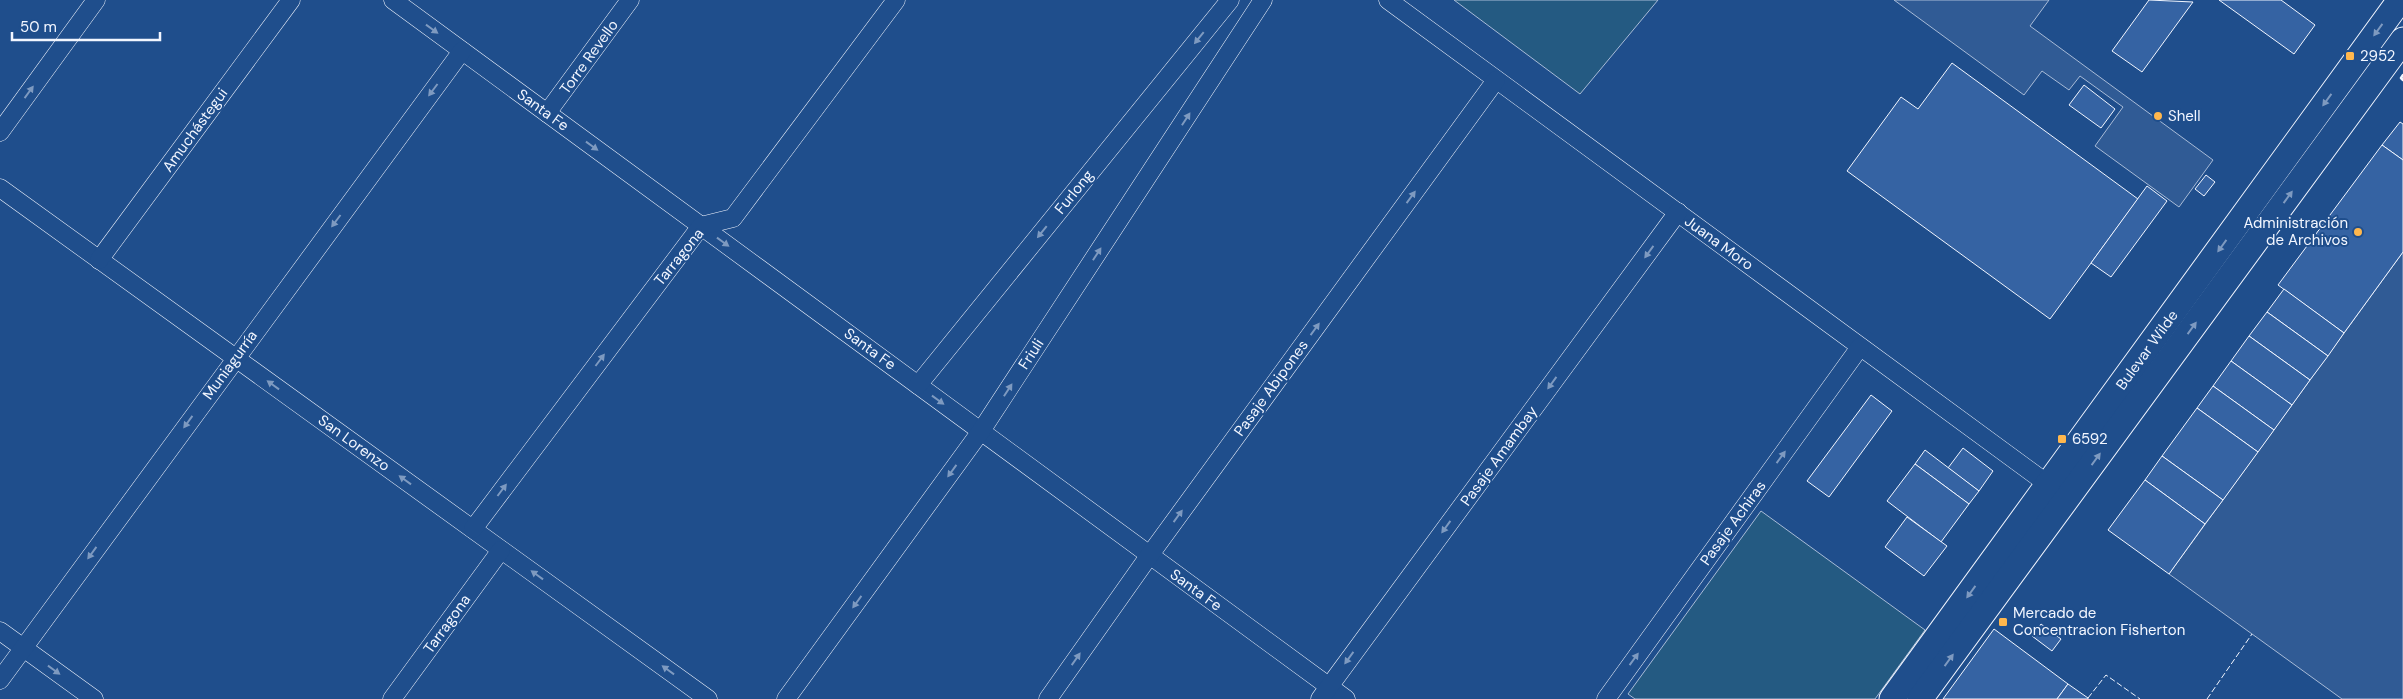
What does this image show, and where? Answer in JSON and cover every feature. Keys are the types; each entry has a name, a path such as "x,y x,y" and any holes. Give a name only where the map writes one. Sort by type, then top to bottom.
{"main road":[{"name":"Bulevar Wilde","path":"1892,699 2400,0"},
{"name":"Bulevar Wilde","path":"1920,699 2403,40"}],"street":[{"path":"0,132 96,0"},
{"name":"Amuchástegui","path":"99,260 291,0"},
{"name":"Santa Fe","path":"393,0 1149,556 1324,693 1346,699"},
{"name":"Torre Revello","path":"547,113 630,0"},
{"name":"Tarragona","path":"473,529 701,226 733,218 896,0"},
{"name":"Furlong","path":"918,385 1230,0"},
{"name":"Friuli","path":"786,699 981,431 1264,0"},
{"name":"Juana Moro","path":"1388,0 2049,485"},
{"name":"Muniagurría","path":"0,680 462,51"},
{"name":"Pasaje Abipones","path":"1048,699 1149,556 1496,80"},
{"name":"San Lorenzo","path":"0,188 708,699"},
{"name":"Pasaje Amambay","path":"1324,693 1678,212"},
{"name":"Pasaje Achiras","path":"1606,699 1860,347"},
{"name":"Tarragona","path":"392,699 501,550"},
{"path":"0,631 94,699"}],"shaded area":[{"path":"1454,0 1658,0 1580,94"},
{"path":"1894,0 2049,0 2030,26 2213,160 2179,207 2095,146 2123,107 2080,76 2069,90 2042,71 2024,95"},
{"path":"2403,252 2403,699 2342,699 2169,574"},
{"path":"1761,511 1925,630 1875,699 1635,699 1628,694"}],"building":[{"path":"2149,0 2193,2 2142,72 2112,51"},
{"path":"2219,0 2281,0 2315,25 2294,54"},
{"path":"1952,63 2138,199 2050,319 1847,171 1901,97 1918,109"},
{"path":"2084,85 2115,109 2101,128 2069,105"},
{"path":"2400,122 2403,124 2403,160 2382,145"},
{"path":"2382,145 2403,160 2403,252 2344,333 2278,285"},
{"path":"2206,175 2215,182 2204,196 2195,189"},
{"path":"2147,186 2167,201 2111,277 2091,263"},
{"path":"2284,289 2344,333 2328,356 2267,312"},
{"path":"2267,312 2328,356 2310,380 2249,336"},
{"path":"2249,336 2310,380 2292,405 2231,361"},
{"path":"2231,361 2292,405 2274,430 2213,386"},
{"path":"2213,386 2274,430 2258,452 2197,408"},
{"path":"1871,395 1892,411 1829,497 1807,481"},
{"path":"2197,408 2258,452 2223,500 2162,456"},
{"path":"1963,448 1993,471 1979,491 1948,468"},
{"path":"1925,450 1979,491 1969,504 1915,464"},
{"path":"2162,456 2223,500 2205,524 2145,480"},
{"path":"1915,464 1969,504 1941,542 1887,501"},
{"path":"2145,480 2205,524 2169,574 2108,530"},
{"path":"1907,517 1947,546 1924,576 1885,547"},
{"path":"2041,624 2061,639 2052,651 2032,636"},
{"path":"1994,629 2068,684 2057,699 1943,699"},
{"path":"2068,684 2088,698 2088,699 2057,699"}],"fence":[{"path":"2207,699 2252,634"},
{"path":"2088,698 2106,675 2140,699"}],"wall":[{"path":"2403,75 2401,78 2403,80"}],"place":[{"name":"2952","path":"2350,56"},
{"name":"Shell","path":"2158,116"},
{"name":"Administración de Archivos","path":"2358,232"},
{"name":"6592","path":"2062,439"},
{"name":"Mercado de Concentracion Fisherton","path":"2003,622"}]}
